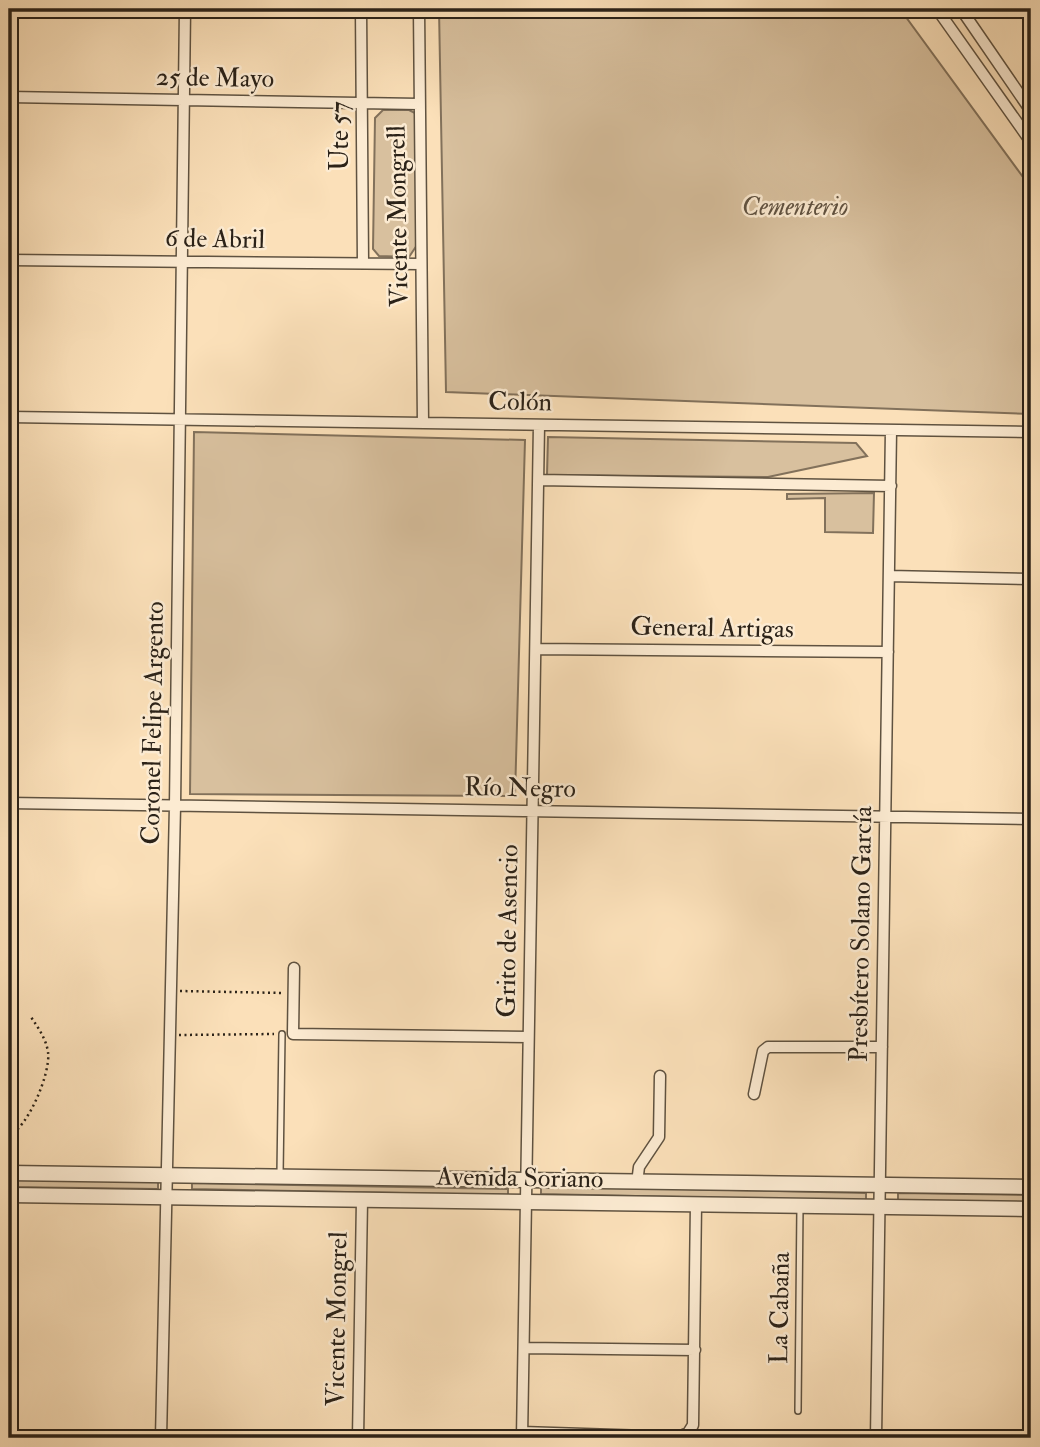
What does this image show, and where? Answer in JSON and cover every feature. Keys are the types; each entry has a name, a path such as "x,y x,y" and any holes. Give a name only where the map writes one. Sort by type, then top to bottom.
{"street":[{"name":"Coronel Felipe Argento","path":"161,1438 175,806 185,9"},
{"name":"Ute 57","path":"361,9 363,263"},
{"name":"Vicente Mongrell","path":"419,9 423,423"},
{"path":"937,9 1031,142"},
{"path":"961,9 1031,113 1017,122"},
{"name":"25 de Mayo","path":"9,97 419,104"},
{"name":"6 de Abril","path":"9,260 421,264"},
{"name":"Colón","path":"9,417 1031,432"},
{"name":"Grito de Asencio","path":"522,1435 539,425"},
{"name":"Presbítero Solano García","path":"876,1438 891,430"},
{"path":"538,480 891,486"},
{"path":"889,576 1031,579"},
{"name":"General Artigas","path":"536,649 888,652"},
{"name":"Río Negro","path":"9,803 1031,819"},
{"path":"294,968 293,1034 528,1037"},
{"path":"754,1094 763,1051 768,1046 882,1046"},
{"path":"637,1183 639,1167 659,1136 660,1076"},
{"name":"Avenida Soriano","path":"9,1173 1031,1187"},
{"name":"Avenida Soriano","path":"9,1195 1031,1209"},
{"name":"Vicente Mongrel","path":"358,1438 362,1200"},
{"path":"522,1435 678,1437 688,1433 693,1425 696,1204"},
{"path":"524,1348 695,1350"}],"lane":[{"path":"280,1176 282,1034"},
{"name":"La Cabaña","path":"798,1411 800,1206"}],"path":[{"path":"170,991 294,994"},
{"path":"9,1136 23,1125 46,1076 49,1056 46,1041 31,1017"},
{"path":"169,1035 282,1034"}],"green space":[{"name":"Cementerio","path":"439,9 900,9 1031,188 1031,414 446,392"},
{"path":"383,110 409,110 415,113 417,245 409,257 379,256 373,249 375,118"},
{"path":"194,432 525,440 515,796 190,794"},
{"path":"548,437 856,443 867,456 768,477 547,475"},
{"path":"874,493 873,533 825,532 825,498 787,499 787,494"},
{"path":"9,1179 158,1182 158,1189 9,1187"},
{"path":"192,1183 508,1189 508,1195 192,1189"},
{"path":"541,1186 866,1193 866,1201 541,1194"},
{"path":"898,1193 1031,1195 1031,1203 898,1201"}]}
